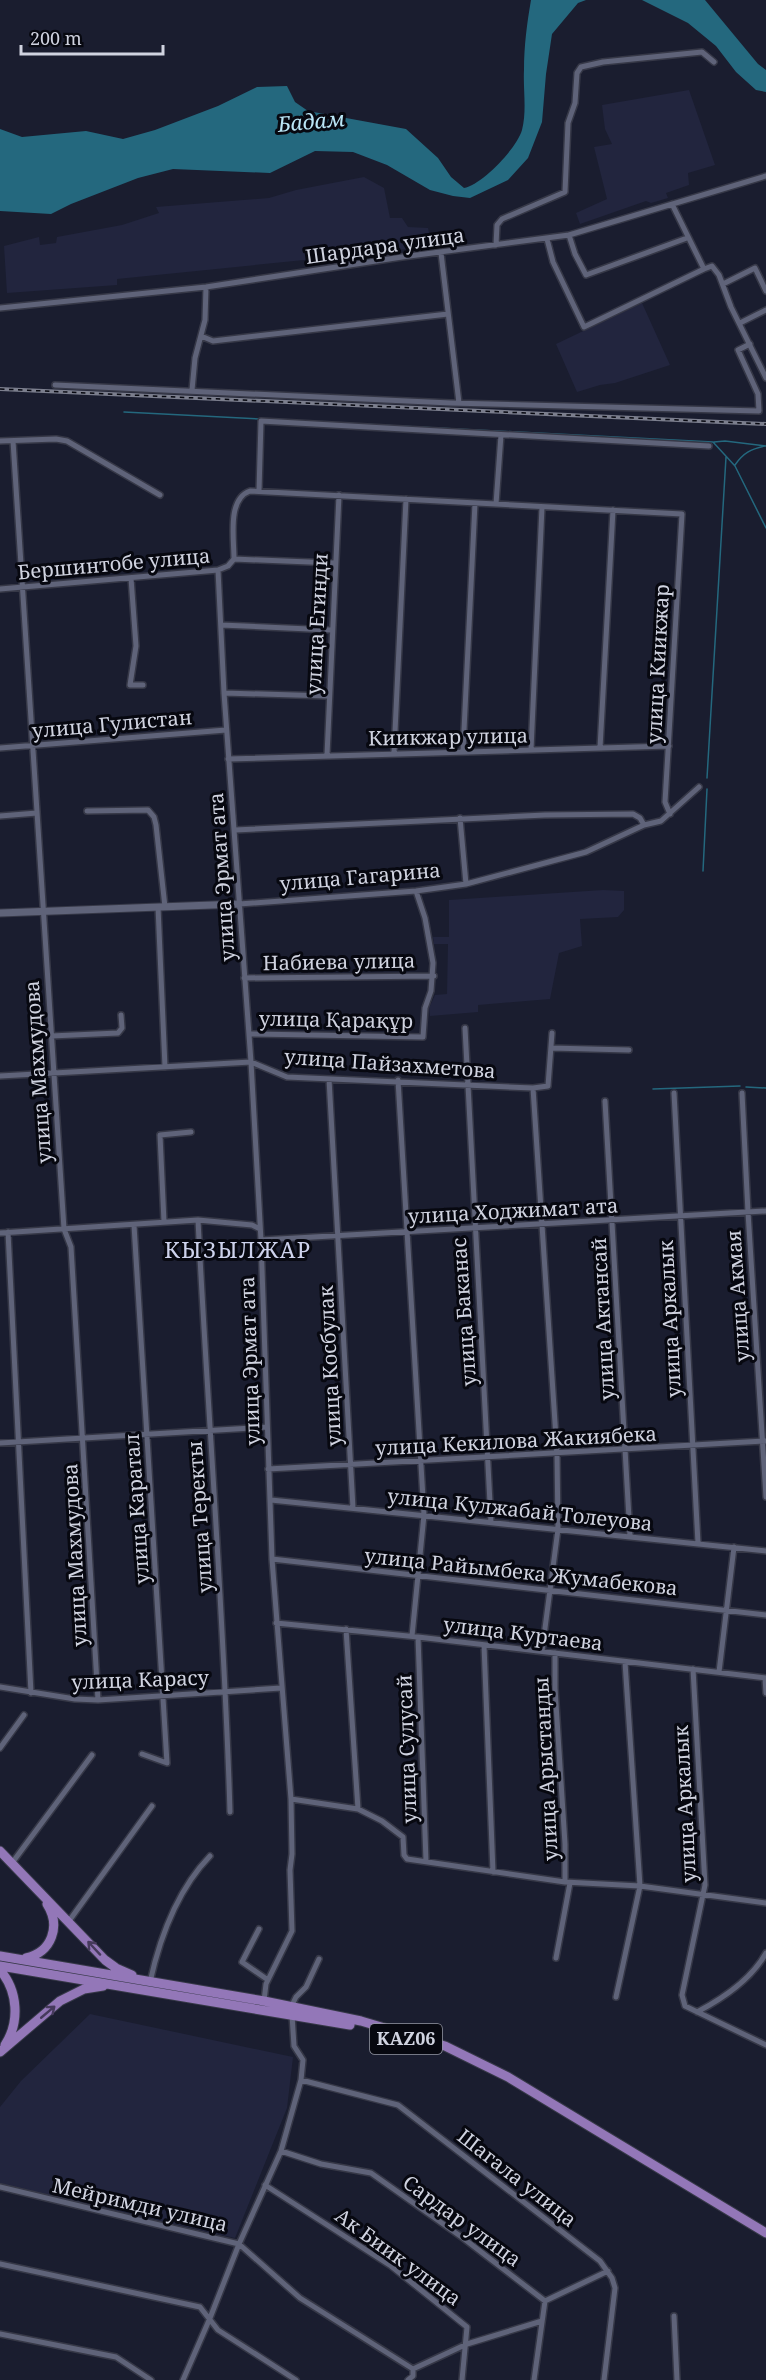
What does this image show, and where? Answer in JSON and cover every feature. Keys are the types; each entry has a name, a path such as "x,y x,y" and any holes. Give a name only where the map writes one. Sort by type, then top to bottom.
{"highway":[{"path":"0,1851 40,1895 51,1911 54,1923 53,1933 44,1950 34,1956 21,1959"},
{"path":"40,1895 69,1921 105,1960 116,1968 146,1981"},
{"name":"KАZ06","path":"0,1956 264,2001 292,2011 399,2036 471,2063 506,2082 766,2240"},
{"path":"0,1968 12,1990 15,2015 14,2028 1,2051"},
{"name":"KАZ06","path":"0,1968 292,2011 400,2031 473,2058 508,2077 766,2233"},
{"name":"KАZ06","path":"1,2051 60,2001 77,1992 94,1986 133,1987"}],"street":[{"path":"496,245 497,225 502,219 565,192 568,123 575,103 577,73 581,67 603,62 702,52 714,62"},
{"name":"Шардара улица","path":"0,308 206,287 402,257 547,239 569,235 766,176"},
{"path":"672,204 704,269"},
{"path":"569,235 575,254 586,275 687,238"},
{"path":"547,239 553,262 584,327 712,266 723,284 766,378"},
{"path":"441,253 459,403"},
{"path":"723,284 755,268 766,291"},
{"path":"192,390 195,358 205,321 206,287"},
{"path":"740,323 766,310"},
{"path":"201,336 213,341 448,314"},
{"path":"55,385 459,403 759,411 758,394 738,350 750,344"},
{"path":"259,491 261,422 709,446"},
{"path":"496,504 501,435"},
{"path":"0,441 56,439 67,441 160,495"},
{"name":"улица Махмудова","path":"13,441 64,1229 71,1247 98,1700"},
{"path":"234,559 236,503 242,494 250,491 613,510 600,748"},
{"name":"улица Егинди","path":"327,754 334,563 339,495"},
{"path":"394,753 406,499"},
{"path":"463,751 475,503"},
{"path":"531,750 542,507"},
{"name":"улица Киикжар","path":"613,510 682,514 665,802 670,814"},
{"name":"Бершинтобе улица","path":"0,589 218,570 228,566 234,559 334,563"},
{"name":"улица Эрмат ата","path":"218,570 226,730 251,1062 261,1240 272,1559 291,1799 292,1931 266,1984 264,2001"},
{"path":"131,578 136,646 130,685 143,685"},
{"name":"улица Егинди","path":"221,625 331,630"},
{"path":"224,693 328,696"},
{"name":"улица Гулистан","path":"0,748 226,730"},
{"name":"Киикжар улица","path":"228,759 327,754 669,746"},
{"name":"улица Гагарина","path":"0,913 239,904 416,891 466,884 586,852 644,825 661,821 699,787"},
{"path":"87,812 148,810 154,817 161,907 165,1067"},
{"path":"0,816 37,813"},
{"path":"235,830 460,818 633,814 640,818 644,825"},
{"path":"460,818 466,884"},
{"path":"416,891 424,918 434,976"},
{"name":"Набиева улица","path":"244,978 434,976"},
{"name":"улица Қарақұр","path":"249,1034 423,1037 424,1008 434,976"},
{"path":"51,1036 118,1033 122,1028 121,1015"},
{"name":"улица Баканас","path":"465,1028 474,1229 492,1521"},
{"path":"542,1651 558,1529 557,1453 533,1088 548,1086 552,1033"},
{"path":"551,1048 629,1050"},
{"name":"улица Пайзахметова","path":"0,1077 251,1062 287,1077 398,1080 533,1088"},
{"name":"улица Косбулак","path":"329,1078 353,1508"},
{"name":"улица Сулусай","path":"398,1080 405,1232 424,1515 415,1637 426,1860"},
{"name":"улица Аркалык","path":"674,1093 698,1543"},
{"name":"улица Акмая","path":"742,1094 766,1497"},
{"name":"улица Актансай","path":"605,1101 630,1536"},
{"path":"164,1222 160,1135 191,1132"},
{"name":"улица Ходжимат ата","path":"261,1240 766,1211"},
{"path":"0,1233 198,1220 252,1225 260,1228"},
{"name":"улица Теректы","path":"198,1220 226,1691 230,1812"},
{"name":"улица Каратал","path":"134,1225 168,1763 142,1754"},
{"path":"8,1232 32,1693"},
{"path":"0,1443 267,1427"},
{"name":"улица Кекилова Жакиябека","path":"268,1469 764,1442"},
{"name":"улица Кулжабай Толеуова","path":"271,1500 766,1551"},
{"path":"719,1672 734,1547"},
{"name":"улица Райымбека Жумабекова","path":"272,1559 766,1615"},
{"name":"улица Куртаева","path":"276,1623 346,1629 766,1678"},
{"path":"346,1629 358,1809"},
{"path":"484,1645 493,1872"},
{"name":"улица Арыстанды","path":"555,1653 555,1688 567,1882 556,1959"},
{"path":"616,1997 640,1886 625,1662"},
{"name":"улица Аркалык","path":"693,1669 705,1885 682,1995 685,2006 697,2012"},
{"path":"766,1678 766,1693"},
{"name":"улица Карасу","path":"0,1686 75,1700 165,1697 281,1688"},
{"path":"0,1748 24,1714"},
{"path":"12,1863 92,1755"},
{"path":"291,1799 358,1809 382,1821 403,1837 404,1855 407,1859 567,1882 640,1886 766,1903"},
{"path":"69,1921 152,1806"},
{"path":"146,1981 170,1917 200,1867 210,1856"},
{"path":"259,1929 242,1962 268,1980"},
{"path":"697,2012 720,2001 747,1978 766,1953"},
{"path":"183,2380 239,2244 281,2151 301,2080 303,2060 294,2046 292,2011 296,1997 306,1987 319,1959"},
{"path":"697,2012 766,2045"},
{"name":"Шагала улица","path":"301,2080 398,2105 600,2261 608,2271"},
{"name":"Сардар улица","path":"281,2151 321,2164 371,2173 463,2238 545,2301"},
{"name":"Ак Биик улица","path":"265,2185 391,2266 467,2327 462,2380"},
{"name":"Мейримди улица","path":"0,2187 239,2244 300,2298 413,2369"},
{"path":"0,2264 200,2307 218,2330 296,2380"},
{"path":"534,2380 545,2301 608,2271 615,2288 604,2380"},
{"path":"674,2316 677,2380"},
{"path":"408,2380 413,2376 413,2369 467,2344 542,2321"},
{"path":"0,2334 116,2357 151,2380"}],"shaded area":[{"path":"689,90 715,165 688,173 689,185 666,193 668,198 651,203 646,201 580,224 576,213 607,199 594,147 612,144 605,129 602,105"},
{"path":"364,177 384,188 390,218 402,218 408,227 428,228 432,246 396,250 394,244 304,260 117,279 117,285 7,293 4,246 39,237 40,245 56,243 57,237 122,225 159,213 156,207 269,198 296,190"},
{"path":"642,303 670,365 615,383 577,392 556,344"},
{"path":"603,890 624,891 624,910 618,917 580,919 582,946 559,953 550,999 478,1005 478,1012 430,1016 429,1008 435,995 447,994 448,944 434,944 433,937 449,937 449,900"},
{"path":"90,2014 293,2057 287,2108 235,2238 0,2184 0,2107 21,2081"}],"water":[{"name":"Бадам","path":"531,0 586,0 578,3 552,34 542,122 528,158 508,180 470,198 430,190 387,165 353,152 315,151 270,173 173,169 138,178 51,214 0,211 0,129 22,137 86,131 123,139 155,130 218,106 257,87 287,86 295,102 308,111 406,129 438,158 451,177 464,188 480,180 498,165 519,138 522,130 525,108 525,52"},
{"path":"642,0 705,0 758,64 766,70 766,92 756,90 736,72 716,46 688,23"}],"waterway":[{"path":"124,412 260,419"},
{"path":"340,423 713,442 735,466 766,528"},
{"path":"714,442 725,441 766,446"},
{"path":"735,465 748,452 765,446"},
{"path":"707,778 726,457"},
{"path":"703,871 707,789"},
{"path":"653,1089 740,1086"},
{"path":"746,1087 766,1088"}],"railway":[{"path":"0,389 766,424"}],"district":[{"name":"КЫЗЫЛЖАР","path":"238,1250"}]}
